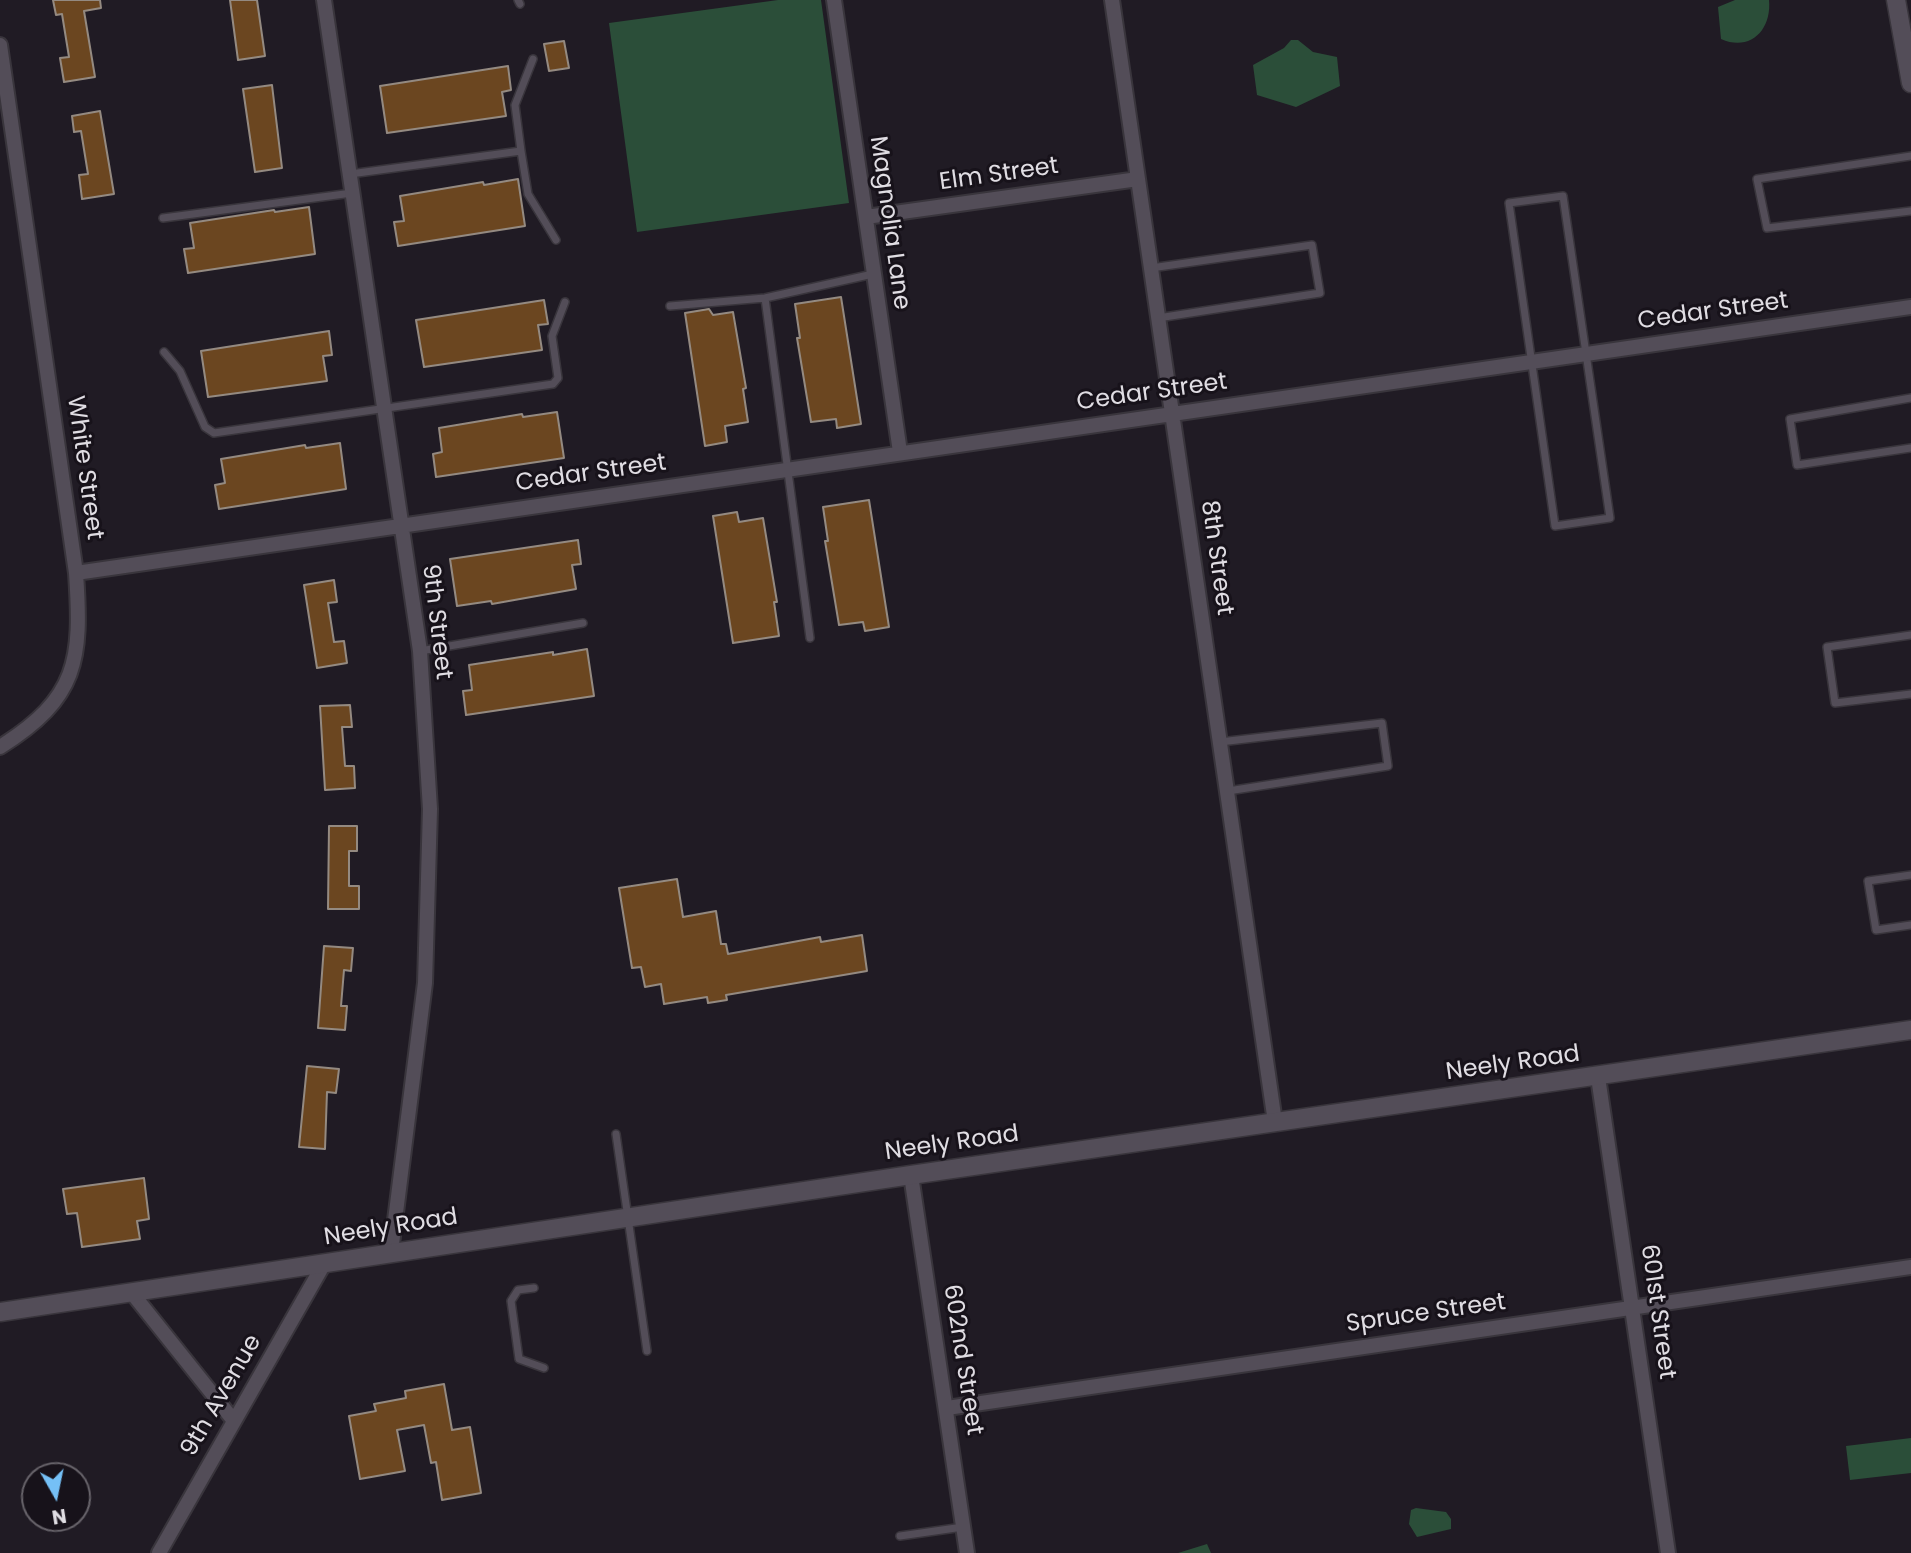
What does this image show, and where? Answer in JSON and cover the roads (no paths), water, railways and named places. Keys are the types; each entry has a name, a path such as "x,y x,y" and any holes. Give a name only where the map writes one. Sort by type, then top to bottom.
{"street":[{"name":"9th Street","path":"324,0 420,652 430,809 425,983 391,1252"},
{"name":"Magnolia Lane","path":"834,0 900,452"},
{"name":"8th Street","path":"1112,0 1275,1122"},
{"path":"1896,0 1908,38 1911,83"},
{"name":"White Street","path":"0,45 76,573 400,526"},
{"name":"Elm Street","path":"866,217 1138,179"},
{"name":"Cedar Street","path":"400,526 1911,307"},
{"path":"0,747 21,734 54,704 76,662 79,617 76,573"},
{"name":"Neely Road","path":"0,1312 911,1175 1911,1030"},
{"name":"601st Street","path":"1598,1077 1668,1553"},
{"name":"602nd Street","path":"911,1175 967,1553"},
{"name":"9th Avenue","path":"159,1553 325,1262"},
{"name":"Spruce Street","path":"947,1408 1911,1266"},
{"path":"132,1293 234,1421"}],"lane":[{"path":"533,59 514,105 528,194 556,240"},
{"path":"349,174 521,150"},
{"path":"1911,156 1757,179 1767,228 1911,211"},
{"path":"163,218 352,193"},
{"path":"1563,196 1586,353 1610,517 1555,526 1509,204 1563,196"},
{"path":"1151,268 1312,245 1320,293 1158,318"},
{"path":"670,306 765,298 873,274"},
{"path":"765,298 810,638"},
{"path":"164,352 180,371 205,427 214,433 554,384 558,378 552,336 565,302"},
{"path":"1911,398 1790,419 1797,465 1911,448"},
{"path":"420,652 583,623"},
{"path":"1911,635 1827,647 1835,703 1911,694"},
{"path":"1220,742 1382,723 1388,766 1228,791"},
{"path":"1911,875 1868,881 1876,930 1911,925"},
{"path":"616,1134 647,1351"},
{"path":"534,1288 518,1290 511,1301 519,1359 544,1368"},
{"path":"900,1536 963,1527"}]}
